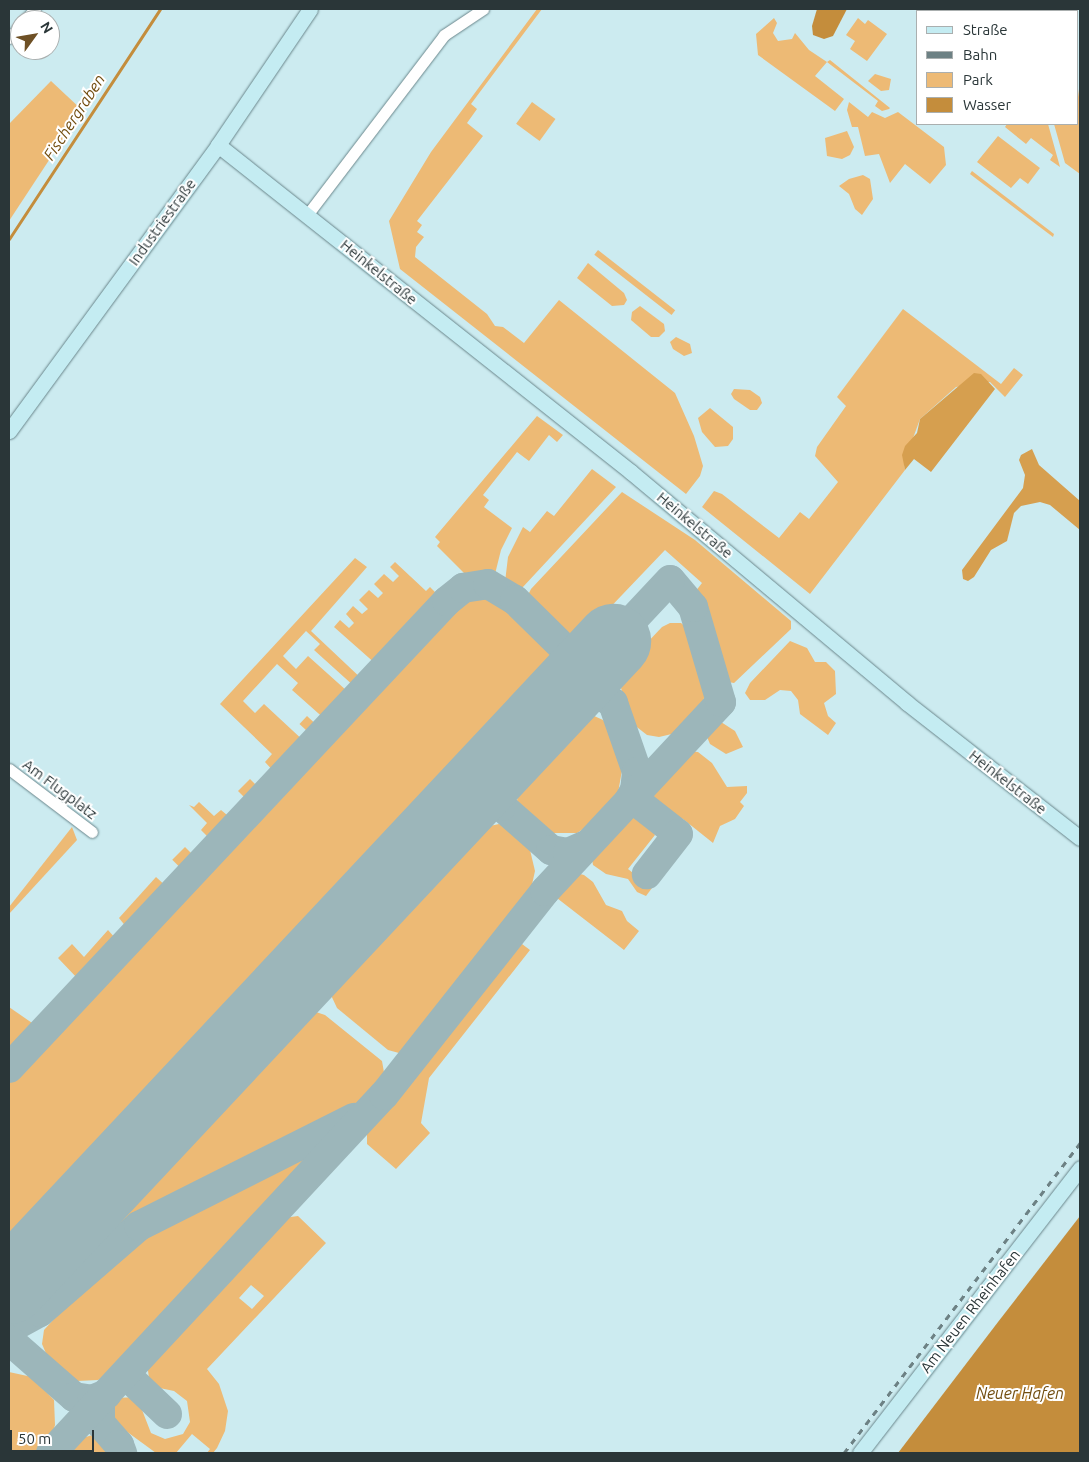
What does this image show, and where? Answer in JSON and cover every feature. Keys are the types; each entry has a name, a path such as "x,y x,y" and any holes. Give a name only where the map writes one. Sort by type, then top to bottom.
{"street":[{"name":"Industriestraße","path":"9,431 218,145 310,9"},
{"path":"308,215 444,35 483,9"},
{"name":"Heinkelstraße","path":"218,145 631,472 907,703 1080,838"},
{"name":"Am Flugplatz","path":"9,769 92,832"},
{"name":"Am Neuen Rheinhafen","path":"860,1453 1080,1168"}],"green space":[{"path":"537,9 542,9 471,104 477,109 467,123 483,136 417,221 422,225 417,232 424,237 416,247 415,257 487,314 495,326 503,327 524,343 559,300 675,393 694,436 703,466 700,476 686,494 400,269 389,221 431,152"},
{"path":"774,18 777,23 773,33 778,41 792,39 795,33 809,50 827,62 815,76 844,99 835,111 758,55 756,34"},
{"path":"858,18 865,24 868,20 887,34 867,61 850,49 855,41 846,35"},
{"path":"830,60 890,108 882,111 875,106 878,101 827,62"},
{"path":"875,74 891,79 889,90 881,91 868,81"},
{"path":"51,81 82,110 9,221 9,124"},
{"path":"1079,97 1080,174 1065,163 1054,125 1079,125"},
{"path":"532,102 555,119 540,141 516,124"},
{"path":"849,102 868,117 872,112 885,118 898,112 944,147 946,165 930,184 905,164 890,183 879,154 865,156 858,127 852,127 847,110"},
{"path":"1006,125 1048,125 1060,167 1050,160 1053,155 1031,138 1026,144 1005,127"},
{"path":"847,131 854,147 850,155 842,159 827,156 825,138"},
{"path":"998,136 1040,168 1028,184 1020,178 1011,188 977,162"},
{"path":"972,171 1054,234 1053,237 970,174"},
{"path":"863,175 870,179 873,199 862,215 855,209 849,194 839,186 849,179"},
{"path":"598,250 675,310 672,315 594,255"},
{"path":"588,263 624,293 627,300 624,305 612,306 577,278"},
{"path":"640,306 664,324 665,331 659,337 651,337 631,320 632,312"},
{"path":"903,309 1001,384 1014,368 1023,375 1005,397 990,382 956,387 920,419 904,463 905,470 810,594 702,507 714,491 722,494 779,538 800,512 809,519 838,482 815,456 817,447 846,406 837,397"},
{"path":"676,337 690,344 692,353 684,356 673,349 670,342"},
{"path":"734,389 750,390 760,397 762,403 757,410 750,410 734,399 731,394"},
{"path":"710,408 733,427 733,439 728,446 715,447 702,432 698,418"},
{"path":"537,416 563,435 557,442 549,435 529,461 517,452 483,495 489,500 484,507 512,528 501,550 495,574 491,578 470,579 437,546 440,542 435,537"},
{"path":"592,469 616,487 522,588 510,588 505,582 508,557 523,527 530,532 547,511 554,516"},
{"path":"622,492 695,540 791,621 791,629 734,683 728,682 720,671 695,592 702,583 665,550 579,640 562,636 529,606 526,599 531,589"},
{"path":"355,558 367,567 311,631 364,681 355,687 314,650 320,644 306,631 283,656 296,669 308,656 347,691 348,697 327,721 292,690 298,683 277,664 243,701 255,713 264,704 306,743 276,774 265,762 272,754 220,704"},
{"path":"395,562 426,591 430,587 441,598 377,665 334,627 340,620 349,628 354,623 346,614 353,606 362,614 368,609 359,600 369,590 378,598 383,593 374,584 384,574 393,582 399,576 390,567"},
{"path":"479,590 502,599 555,649 558,663 9,1249 9,1078 447,611 463,596"},
{"path":"670,623 681,623 693,633 708,687 699,712 676,733 659,737 647,735 633,724 621,688 627,664 662,627"},
{"path":"790,641 807,648 815,662 826,662 835,671 836,694 824,703 828,716 836,723 828,735 800,714 798,700 791,691 780,690 765,700 750,700 745,693 750,683"},
{"path":"592,715 603,720 613,733 622,770 618,793 597,820 577,833 546,833 526,818 517,802 519,779 573,721"},
{"path":"307,716 320,728 313,736 299,724"},
{"path":"714,722 721,722 735,731 743,747 726,754 710,744 705,732"},
{"path":"687,751 698,752 712,763 727,787 747,786 747,793 740,802 744,806 735,819 720,826 713,843 683,819 663,812 653,802 656,784"},
{"path":"250,779 261,790 249,802 238,791"},
{"path":"199,802 214,816 221,810 233,820 212,841 201,830 207,823 189,805 194,807"},
{"path":"634,817 650,825 655,835 628,869 652,888 646,896 637,892 628,879 606,874 593,865 591,853 624,819"},
{"path":"499,824 513,831 530,850 535,871 531,889 409,1048 399,1053 388,1050 337,1008 330,993 332,979 471,830"},
{"path":"72,827 77,840 9,914 9,907"},
{"path":"185,847 197,859 184,872 172,860"},
{"path":"572,872 584,875 593,882 606,905 622,911 627,921 639,931 624,950 553,895"},
{"path":"156,877 169,889 134,926 127,928 119,918"},
{"path":"108,930 115,938 113,948 84,979 78,979 58,958 72,944 84,957"},
{"path":"518,941 530,950 429,1078 421,1123 430,1133 396,1169 367,1144 367,1129"},
{"path":"9,1007 35,1025 36,1030 17,1049 9,1045"},
{"path":"307,1009 325,1015 382,1061 385,1078 371,1094 337,1120 138,1218 41,1296 37,1293 299,1013"},
{"path":"302,1155 306,1160 305,1169 113,1372 98,1380 77,1381 48,1358 42,1344 44,1330 108,1260 161,1222"},
{"path":"298,1216 326,1243 207,1369 219,1384 228,1411 225,1431 217,1448 213,1453 207,1453 210,1449 192,1434 176,1453 156,1453 115,1423 110,1403 116,1398 137,1397 151,1433 165,1439 183,1434 190,1422 187,1401 174,1391 150,1386 147,1363 284,1218","holes":["251,1285 264,1296 252,1309 239,1298"]},
{"path":"9,1372 32,1377 54,1400 55,1425 50,1441 39,1453 9,1453"},
{"path":"92,1435 109,1453 66,1453 83,1438"}],"shaded area":[{"path":"974,373 981,374 995,389 931,472 914,459 905,470 902,455 905,446 917,433 920,419"},
{"path":"1032,449 1039,465 1080,501 1080,530 1050,505 1040,502 1021,506 1014,513 1007,541 991,550 974,577 968,581 963,579 962,570 1023,488 1025,475 1019,460 1021,455"}],"water":[{"path":"817,9 847,9 833,36 824,39 813,35 812,26"},
{"name":"Neuer Hafen","path":"1080,1216 1080,1453 898,1453 998,1322"}],"waterway":[{"name":"Fischergraben","path":"9,239 160,9"}],"taxiway":[{"path":"51,1453 384,1095 545,891 721,702 693,607 670,580 613,641"},
{"path":"9,1068 447,601 463,588 488,584 515,600 575,659 576,676 569,688"},
{"path":"559,698 573,690 590,689 613,703 637,772 635,790 629,801"},
{"path":"503,757 494,785 501,806 551,850 568,853 586,845"},
{"path":"632,798 678,834 647,874"},
{"path":"457,807 479,800 501,806"},
{"path":"9,1329 40,1312 139,1226 354,1118"},
{"path":"9,1289 18,1276"},
{"path":"9,1340 74,1397 92,1400 107,1394"},
{"path":"125,1374 167,1414"},
{"path":"100,1401 100,1423 119,1445 122,1453"}],"runway":[{"path":"9,1286 613,641"}],"railway":[{"path":"844,1453 1080,1143"}]}
